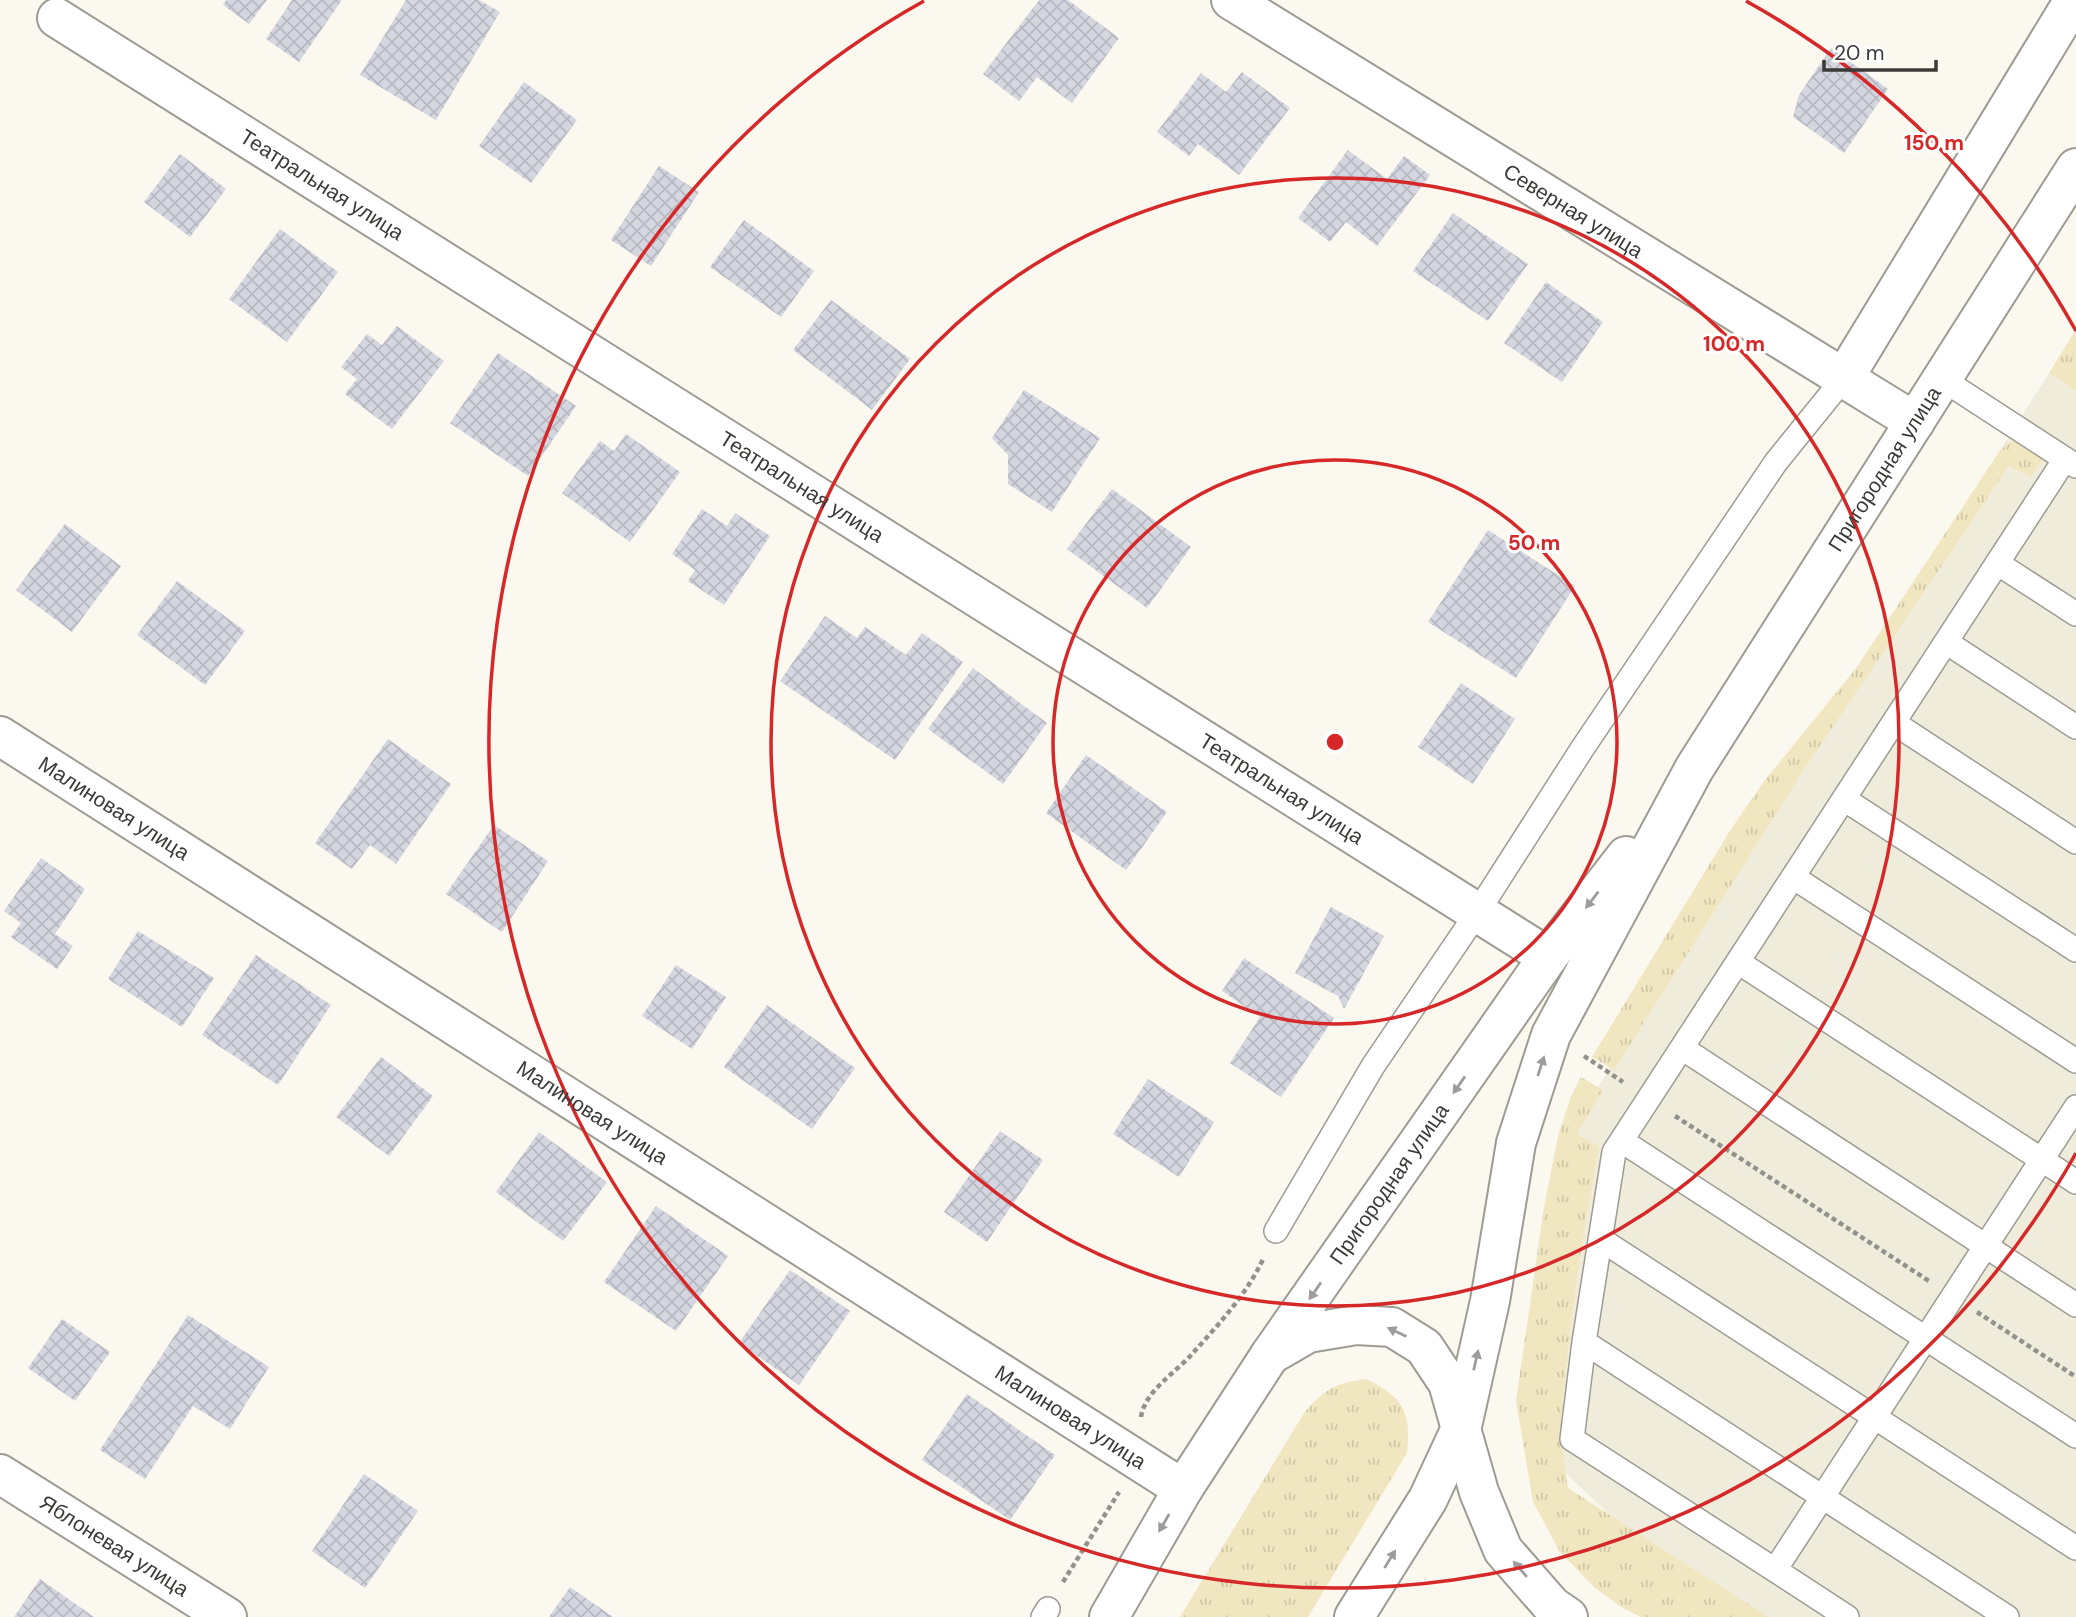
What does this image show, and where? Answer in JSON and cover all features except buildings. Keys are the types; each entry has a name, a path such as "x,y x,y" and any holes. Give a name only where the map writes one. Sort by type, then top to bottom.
{"street":[{"name":"Северная улица","path":"1231,0 1915,422"},
{"path":"1844,378 2074,0"},
{"name":"Театральная улица","path":"57,18 1548,957"},
{"name":"Пригородная улица","path":"1354,1617 1428,1499 1462,1426 1489,1301 1516,1143 1550,1035 1694,769 2076,168"},
{"name":"Малиновая улица","path":"0,736 1183,1489"},
{"name":"Пригородная улица","path":"1109,1617 1183,1489 1270,1355 1548,957 1694,769"},
{"path":"1270,1355 1308,1334 1356,1325 1392,1327 1424,1347 1448,1383 1479,1493 1503,1550 1552,1606 1568,1617"},
{"name":"Яблоневая улица","path":"0,1474 227,1617"}],"lane":[{"path":"1276,1231 1373,1066 1477,913 1582,749 1776,462 1844,378"},
{"path":"1847,1617 1572,1438 1584,1342 1614,1153 1997,563 2070,463 1942,379"},
{"path":"1997,563 2076,614"},
{"path":"1946,642 2076,727"},
{"path":"1894,723 2076,842"},
{"path":"1844,799 2076,950"},
{"path":"1793,877 2076,1061"},
{"path":"1738,962 2076,1182"},
{"path":"1682,1048 2076,1305"},
{"path":"1775,1570 2076,1107"},
{"path":"1622,1141 2076,1436"},
{"path":"1600,1238 2076,1548"},
{"path":"1584,1342 2007,1617"}],"path":[{"path":"1550,1035 2076,1377"},
{"path":"1046,1613 1124,1485 1134,1458 1143,1403 1191,1355 1255,1278 1276,1231"}],"shaded area":[{"path":"2049,373 2076,391 2076,1617 1750,1617 1684,1585 1542,1451 1569,1133"}],"green space":[{"path":"2076,329 2076,391 2049,373"},
{"path":"2024,440 2046,454 2031,477 2009,466 1805,768 1614,1070 1592,1057 1731,829 1765,780 1857,667 1999,452 2010,442"},
{"path":"1581,1077 1603,1090 1577,1134 1599,1147 1579,1262 1565,1376 1560,1435 1568,1488 1768,1617 1641,1617 1621,1607 1594,1587 1560,1552 1533,1502 1516,1401 1544,1207 1558,1136 1571,1096"},
{"path":"1366,1379 1388,1392 1402,1407 1408,1427 1407,1453 1308,1617 1180,1617 1304,1413 1331,1388"}]}
